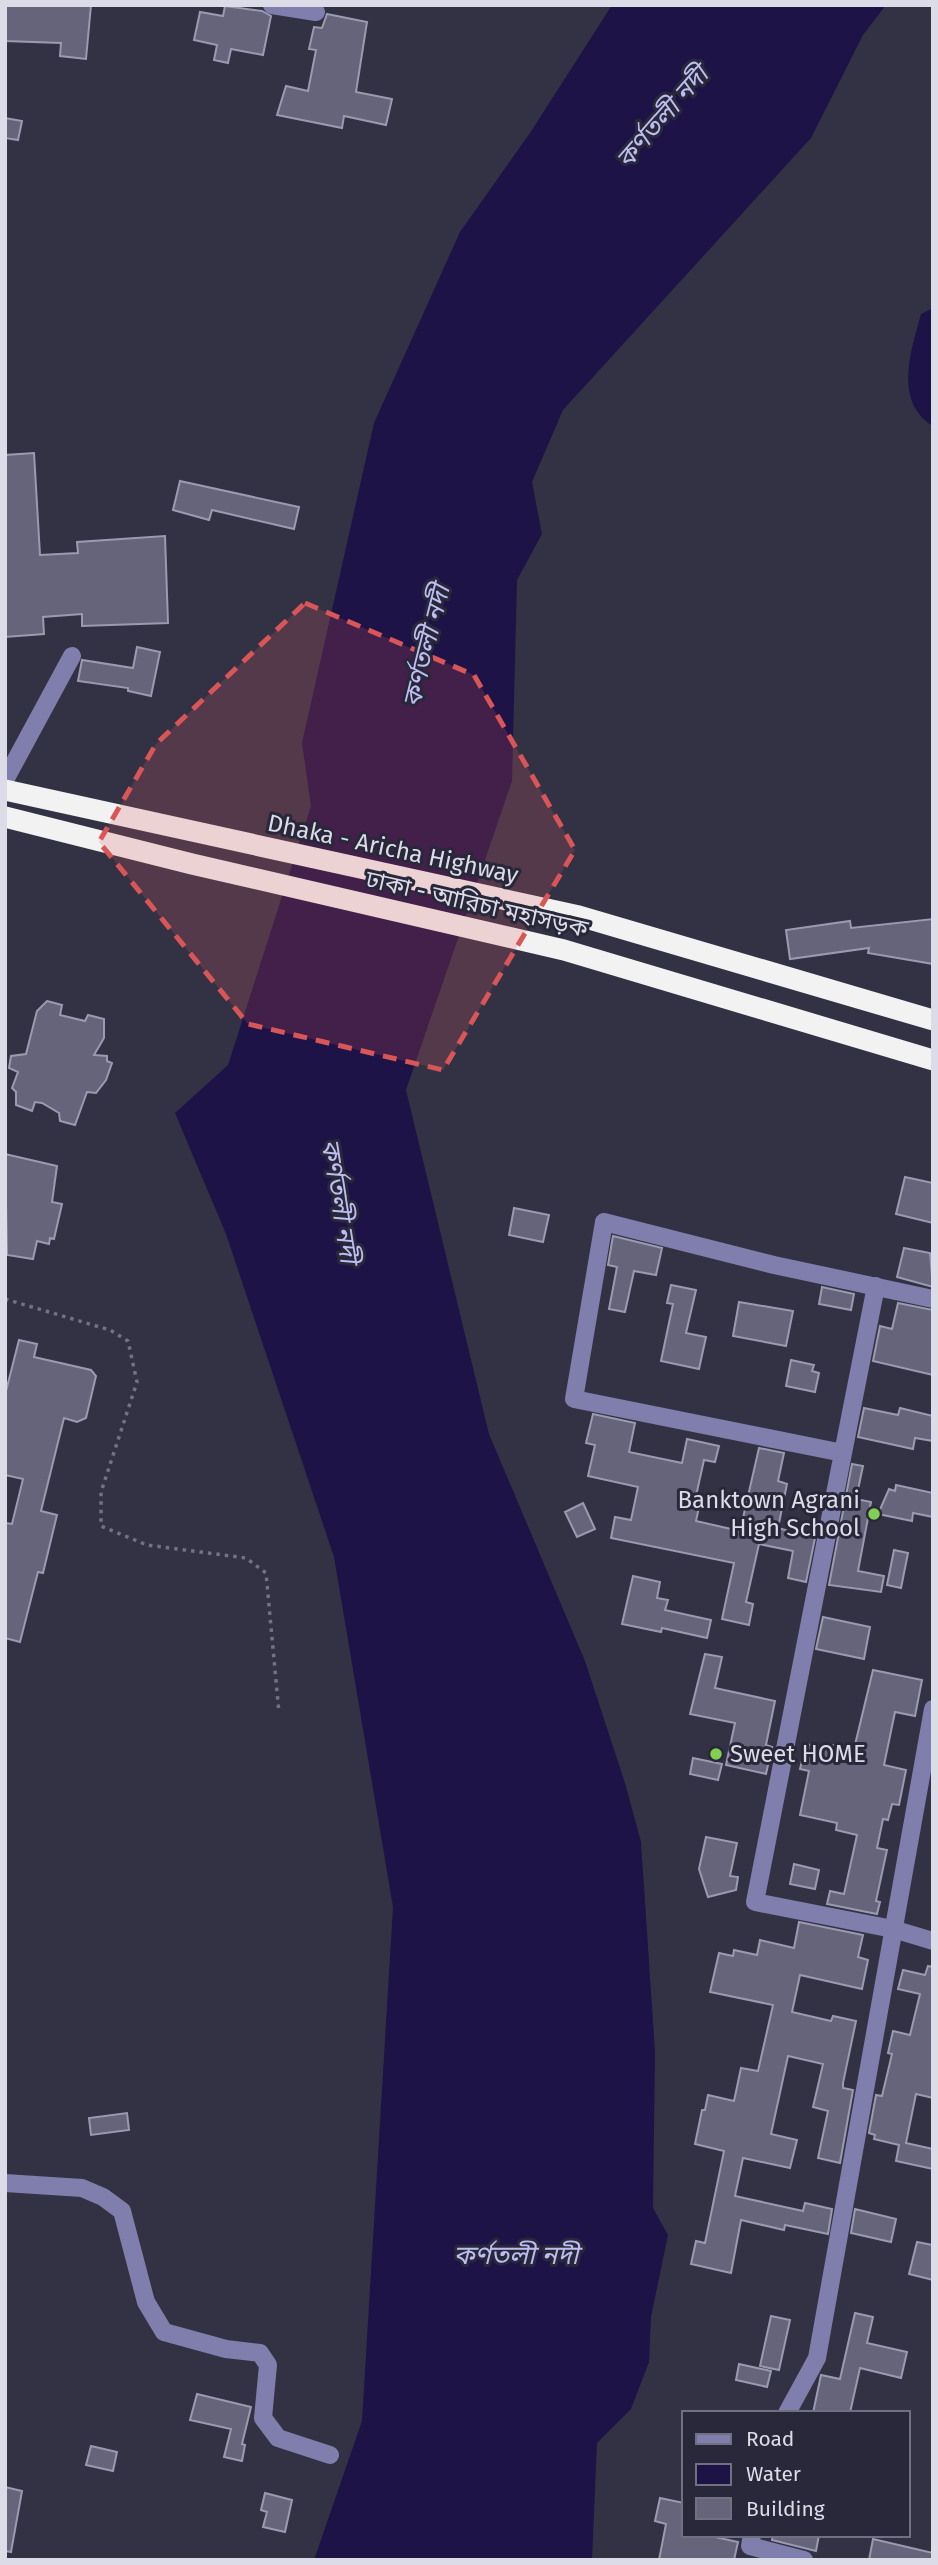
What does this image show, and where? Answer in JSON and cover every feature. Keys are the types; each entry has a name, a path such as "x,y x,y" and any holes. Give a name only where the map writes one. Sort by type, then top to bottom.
{"highway":[{"name":"Dhaka - Aricha Highway","path":"5,790 579,916"},
{"name":"ঢাকা - আরিচা মহাসড়ক","path":"5,817 192,864 564,950 933,1060"},
{"name":"ঢাকা - আরিচা মহাসড়ক","path":"579,916 933,1020"}],"street":[{"path":"272,5 316,12"},
{"path":"5,780 72,656"},
{"path":"843,1453 574,1399 604,1222 774,1265 933,1299"},
{"path":"876,1286 755,1902 893,1929 933,1941"},
{"path":"788,2411 817,2358 893,1929 930,1741 933,1709"},
{"path":"5,2183 82,2188 103,2197 122,2211 146,2302 164,2332 226,2349 260,2353 268,2365 263,2418 278,2438 330,2455"},
{"path":"752,2537 750,2546 804,2560"}],"path":[{"path":"5,1299 110,1330 128,1341 137,1382 101,1492 101,1526 147,1545 246,1558 266,1573 279,1713"}],"highlighted area":[{"path":"305,603 474,675 575,850 443,1070 248,1024 99,842 156,744"}],"water":[{"name":"কর্ণতলী নদী","path":"612,5 886,5 863,35 811,138 563,410 532,482 542,534 517,580 512,781 406,1090 489,1434 585,1661 625,1783 641,1842 655,2052 653,2208 668,2235 651,2317 649,2362 631,2409 597,2443 592,2560 314,2560 362,2421 393,1907 334,1557 226,1234 175,1113 228,1065 311,806 302,743 374,423 460,232 530,133"},
{"path":"933,308 933,426 921,416 913,403 908,374 921,314"}],"building":[{"path":"5,5 91,5 86,59 60,56 61,43 5,41"},
{"path":"225,6 262,11 271,16 263,55 231,49 228,63 214,60 217,45 194,40 200,12 223,16"},
{"path":"327,14 367,22 356,92 392,99 386,125 344,116 342,128 277,115 286,86 308,91 316,50 309,49 314,27 322,28"},
{"path":"5,118 22,121 18,140 5,138"},
{"path":"34,453 40,555 78,553 77,542 165,536 168,623 82,626 82,614 43,617 44,634 5,637 5,455"},
{"path":"180,481 299,507 294,529 212,510 209,520 173,510"},
{"path":"137,647 160,652 151,696 128,691 128,688 78,681 82,660 133,668"},
{"path":"933,919 933,964 868,953 869,948 790,959 786,930 850,921 851,928"},
{"path":"47,1001 62,1005 60,1015 85,1021 88,1015 104,1019 104,1038 94,1055 107,1056 107,1061 112,1063 106,1080 96,1093 87,1092 75,1125 60,1121 59,1113 42,1103 35,1102 32,1111 16,1105 16,1092 12,1088 18,1072 9,1068 11,1056 26,1054 37,1011"},
{"path":"5,1154 57,1166 52,1202 62,1204 54,1239 50,1238 49,1244 37,1241 33,1259 7,1255"},
{"path":"905,1177 933,1183 933,1223 896,1214"},
{"path":"514,1208 549,1215 543,1242 509,1235"},
{"path":"613,1236 662,1248 656,1275 634,1271 625,1312 609,1309 617,1267 608,1265"},
{"path":"904,1248 930,1253 933,1287 897,1277"},
{"path":"671,1285 696,1290 686,1333 706,1337 699,1369 661,1361 673,1304 667,1303"},
{"path":"822,1287 854,1294 851,1310 819,1304"},
{"path":"739,1302 793,1311 786,1346 733,1336"},
{"path":"898,1303 933,1310 933,1375 873,1361 880,1326 892,1329"},
{"path":"19,1340 37,1344 34,1357 91,1370 96,1376 86,1418 77,1422 64,1418 41,1511 57,1515 43,1573 38,1572 20,1642 5,1638 5,1523 12,1524 23,1479 5,1475 5,1395"},
{"path":"791,1360 814,1365 812,1371 819,1373 815,1392 786,1386"},
{"path":"864,1408 898,1415 900,1408 933,1416 933,1441 915,1438 913,1449 858,1437"},
{"path":"593,1414 635,1423 629,1452 682,1463 687,1439 719,1446 715,1462 704,1460 694,1505 699,1507 696,1521 740,1531 759,1448 784,1453 778,1481 787,1484 778,1528 815,1538 806,1582 788,1578 793,1551 759,1544 746,1602 753,1604 749,1625 722,1619 734,1563 611,1538 615,1517 631,1520 638,1487 588,1476 595,1445 586,1443"},
{"path":"852,1464 863,1466 856,1499 871,1502 858,1571 884,1576 881,1592 829,1585"},
{"path":"896,1485 933,1493 933,1517 913,1513 912,1521 878,1514 889,1489 895,1491"},
{"path":"583,1503 595,1529 577,1537 565,1512"},
{"path":"894,1550 908,1553 901,1588 887,1585"},
{"path":"633,1576 660,1582 657,1598 668,1600 665,1610 711,1620 707,1638 662,1628 661,1632 622,1624"},
{"path":"823,1617 870,1627 864,1659 816,1649"},
{"path":"705,1654 722,1657 715,1688 775,1701 766,1745 772,1747 766,1774 726,1765 735,1723 690,1714"},
{"path":"873,1670 922,1680 915,1716 895,1712 884,1765 906,1770 899,1805 892,1804 888,1820 883,1819 877,1848 887,1850 876,1901 880,1902 877,1914 827,1904 830,1891 844,1894 857,1835 836,1830 837,1823 800,1815 809,1771 800,1769 806,1744 830,1749 831,1745 854,1749"},
{"path":"693,1758 722,1764 718,1780 690,1774"},
{"path":"706,1837 737,1843 730,1876 738,1877 736,1890 708,1897 699,1869"},
{"path":"794,1864 819,1870 815,1889 790,1884"},
{"path":"799,1922 863,1935 858,1957 868,1960 862,1989 800,1975 792,2012 831,2021 833,2016 856,2021 843,2083 843,2088 853,2090 840,2163 818,2158 828,2111 813,2107 823,2064 788,2056 771,2134 797,2140 790,2168 743,2158 735,2196 803,2211 805,2203 832,2209 828,2234 785,2225 784,2230 741,2220 731,2273 691,2264 696,2241 705,2243 724,2151 695,2144 702,2110 705,2110 708,2095 734,2101 741,2068 758,2071 773,2005 710,1992 719,1953 733,1956 734,1950 757,1955 760,1940 794,1948"},
{"path":"928,1966 933,1967 933,2098 916,2094 906,2143 933,2149 933,2169 896,2161 899,2145 874,2139 875,2135 869,2133 876,2095 882,2096 892,2054 888,2053 893,2031 910,2035 920,1994 898,1989 903,1970 925,1975"},
{"path":"127,2113 129,2130 91,2135 89,2118"},
{"path":"855,2209 896,2219 891,2242 851,2233"},
{"path":"917,2242 933,2245 933,2280 909,2274"},
{"path":"855,2313 873,2317 867,2343 907,2352 901,2378 860,2368 850,2411 813,2411 821,2375 840,2379"},
{"path":"771,2316 790,2320 779,2370 760,2366"},
{"path":"739,2364 771,2371 767,2387 736,2380"},
{"path":"197,2394 251,2407 242,2444 245,2445 242,2461 224,2457 231,2429 190,2420"},
{"path":"91,2446 117,2452 113,2471 86,2465"},
{"path":"5,2487 22,2491 11,2552 5,2551"},
{"path":"265,2493 292,2500 285,2532 263,2527 267,2512 261,2510"},
{"path":"660,2498 682,2503 682,2537 715,2537 738,2542 734,2560 659,2560 666,2524 655,2521"},
{"path":"773,2537 819,2537 816,2551 772,2540"},
{"path":"873,2539 933,2553 933,2560 869,2560"}],"place":[{"name":"Banktown Agrani High School","path":"874,1514"},
{"name":"Sweet HOME","path":"716,1754"}]}
